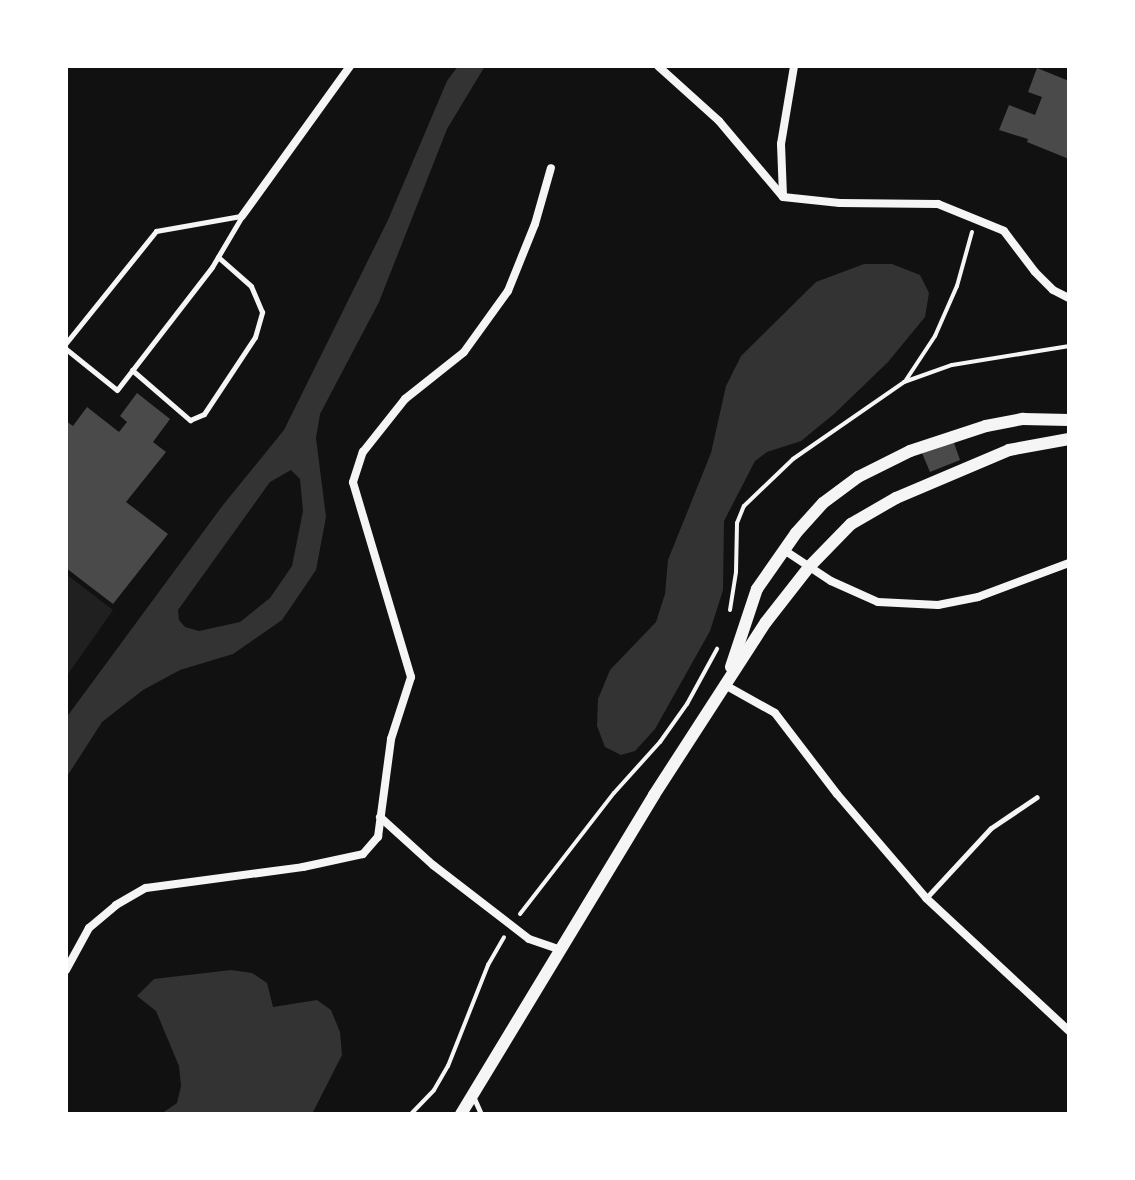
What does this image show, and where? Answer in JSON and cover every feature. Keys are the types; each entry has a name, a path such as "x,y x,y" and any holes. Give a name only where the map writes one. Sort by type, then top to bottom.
{"street":[{"path":"242,216 350,66"},
{"path":"658,66 719,121 783,197 840,203 938,204 1004,231 1035,272 1053,290 1069,298"},
{"path":"783,197 781,144 794,66"},
{"path":"66,970 89,928 116,905 146,888 303,867 363,854 378,837 391,739 411,677 353,482 363,452 405,399 464,352 508,291 535,224 551,168"},
{"path":"725,685 757,589 823,503 858,477 910,451 986,426 1023,419 1068,418"},
{"path":"461,1114 725,685 766,622 809,567 851,524 896,498 1009,450 1069,439"},
{"path":"784,550 809,567 878,602 938,605 992,593 1069,563"},
{"path":"725,685 775,713 837,794 926,898 1069,1031"},
{"path":"380,817 433,865 511,926 529,939 562,950"}],"lane":[{"path":"242,216 218,257 117,390 66,346 156,231 242,216"},
{"path":"132,370 190,420 204,414 255,337 262,312 251,286 218,257"},
{"path":"926,898 991,828 1037,797"},
{"path":"473,1095 481,1114"}],"path":[{"path":"904,382 935,336 957,286 975,220"},
{"path":"729,611 736,572 737,523 744,506 793,459 904,382 952,365 1069,346"},
{"path":"411,1114 434,1090 448,1066 488,965 511,926 614,793 660,742 707,671 722,638"}],"shaded area":[{"path":"458,66 485,66 447,129 379,302 320,414 316,438 326,517 316,570 282,620 233,654 180,670 143,690 102,722 66,778 66,718 223,505 284,430 388,220 447,81","holes":["291,470 300,479 303,511 292,566 270,598 240,622 199,631 185,627 179,620 178,610 270,482"]},
{"path":"864,264 892,264 920,275 929,293 925,317 888,362 834,414 801,441 767,452 755,461 724,521 723,590 710,631 655,729 635,751 621,755 605,747 597,726 598,699 610,670 656,622 665,594 668,560 711,453 726,386 741,356 816,282"},
{"path":"66,574 113,610 66,677"},
{"path":"231,970 252,973 267,983 273,1007 317,1000 331,1010 340,1032 342,1055 312,1114 161,1114 177,1103 181,1086 179,1066 156,1011 137,996 154,979"}],"building":[{"path":"1037,68 1069,81 1069,159 1027,142 1028,139 999,130 1009,105 1035,115 1042,97 1028,92"},
{"path":"137,393 170,419 153,442 166,452 126,502 168,534 113,604 66,568 66,421 73,426 87,407 119,432 127,422 120,416"},
{"path":"953,440 960,460 930,472 922,453"}]}
